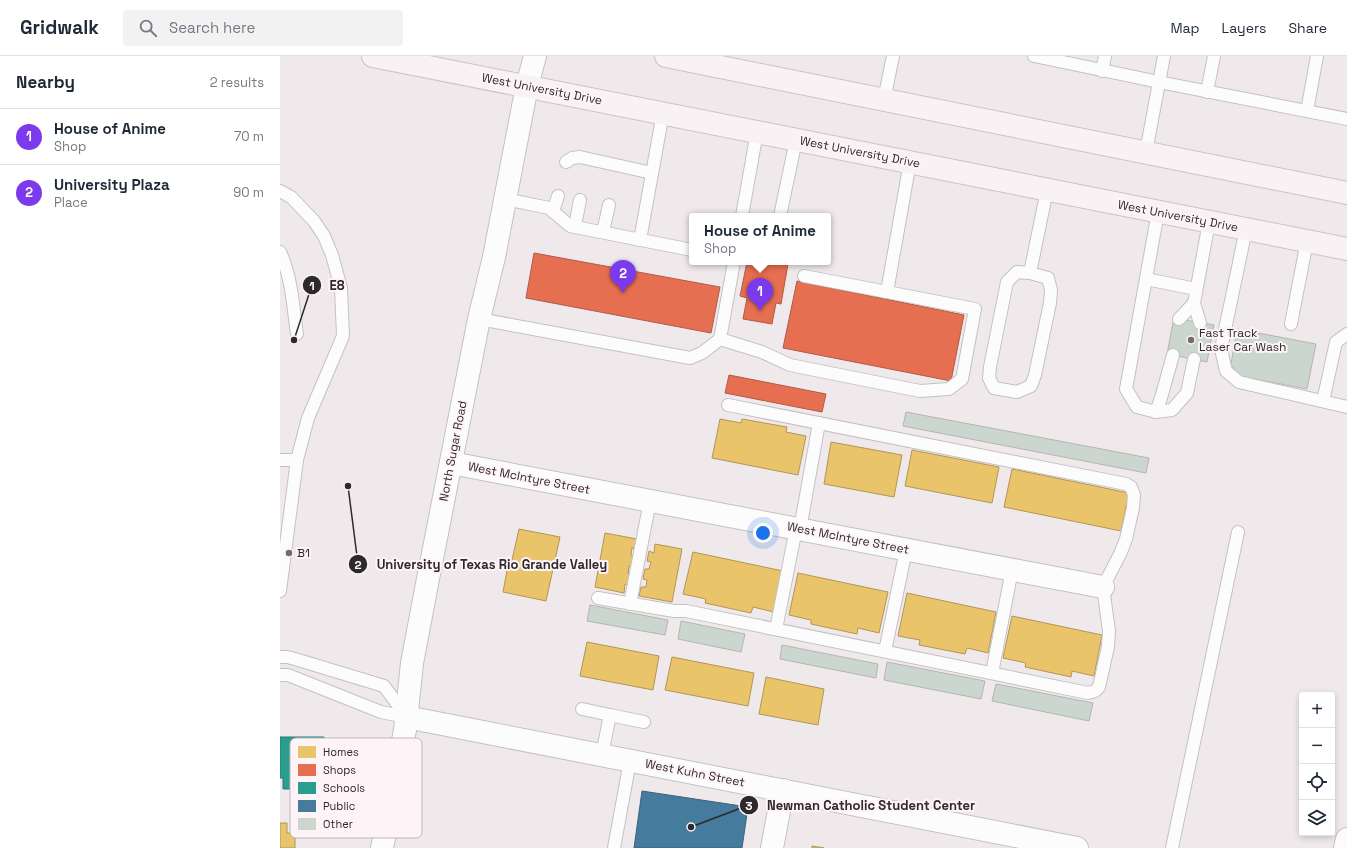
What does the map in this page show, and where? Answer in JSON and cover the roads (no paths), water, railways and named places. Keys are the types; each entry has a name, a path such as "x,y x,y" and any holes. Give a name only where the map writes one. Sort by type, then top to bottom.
{"main road":[{"name":"West University Drive","path":"373,56 1347,250"},
{"path":"666,56 716,61 884,100 1347,192"}],"street":[{"name":"North Sugar Road","path":"403,738 412,663 479,319 494,257 527,86 535,56"},
{"name":"West McIntyre Street","path":"451,463 1103,587"},
{"name":"West Kuhn Street","path":"406,717 783,790 1049,845 1077,848"},
{"path":"772,848 783,790"},
{"name":"North Sugar Road","path":"382,848 384,838"},
{"path":"1345,848 1347,839"}],"lane":[{"path":"884,100 893,56"},
{"path":"1038,56 1207,92 1347,119"},
{"path":"1102,70 1105,56"},
{"path":"1146,152 1164,56"},
{"path":"1207,92 1214,56"},
{"path":"1307,111 1317,56"},
{"path":"640,240 663,113"},
{"path":"743,213 757,132"},
{"path":"781,213 796,140"},
{"path":"566,162 572,158 580,157 586,162 652,173"},
{"path":"887,292 910,162"},
{"path":"280,190 301,206 324,236 334,261 341,288 342,336 308,418 285,509 280,591"},
{"path":"1030,273 1047,190"},
{"path":"554,212 558,196"},
{"path":"505,199 549,208 570,226 689,249"},
{"path":"575,226 580,200"},
{"path":"603,232 609,205"},
{"path":"1158,212 1126,389 1137,407 1156,412 1172,410 1187,393 1194,359"},
{"path":"1200,323 1194,303 1209,222"},
{"path":"1246,229 1222,349 1226,371 1239,382 1347,407"},
{"path":"1291,324 1307,241"},
{"path":"280,252 286,265 290,281 297,334"},
{"path":"479,319 690,358 702,353 720,339 733,265"},
{"path":"1017,272 1030,273 1048,278 1051,290 1050,302 1035,375 1031,386 1017,392 994,388 989,378 990,367 1007,282 1017,272"},
{"path":"720,339 762,352 790,365 920,391 949,389 962,379 975,309 804,276"},
{"path":"1146,279 1196,289"},
{"path":"1179,319 1194,303"},
{"path":"1322,401 1336,342 1347,334"},
{"path":"1156,412 1173,355"},
{"path":"598,598 674,611 686,611 1088,692 1095,691 1099,687 1108,647 1108,631 1103,587 1121,552 1130,524 1134,495 1130,487 1126,484 728,405"},
{"path":"776,629 819,423"},
{"path":"280,460 297,460"},
{"path":"630,604 650,501"},
{"path":"1172,848 1238,532"},
{"path":"885,651 906,550"},
{"path":"992,673 1012,570"},
{"path":"280,657 295,659 384,686 406,717"},
{"path":"295,659 284,675 381,712 406,717"},
{"path":"582,709 644,722"},
{"path":"602,755 610,714"},
{"path":"614,848 630,760"}],"place":[{"name":"University Plaza","path":"623,293"},
{"name":"House of Anime","path":"760,311"},
{"name":"E8","path":"294,340"},
{"name":"Fast Track Laser Car Wash","path":"1191,340"},
{"name":"University of Texas Rio Grande Valley","path":"348,486"},
{"name":"B1","path":"289,553"},
{"name":"Newman Catholic Student Center","path":"691,827"}]}
